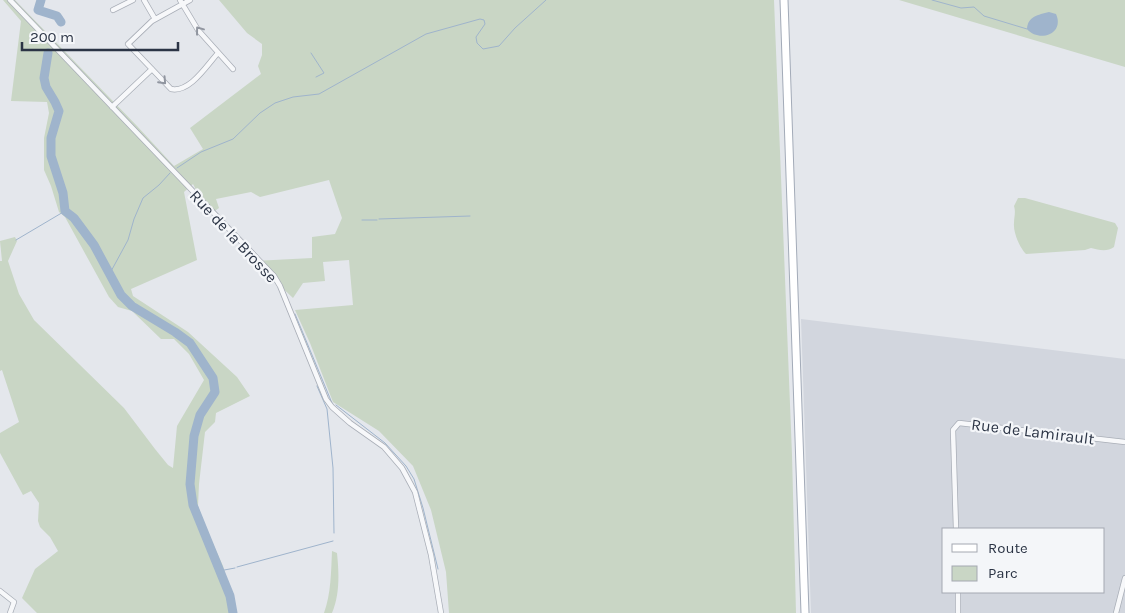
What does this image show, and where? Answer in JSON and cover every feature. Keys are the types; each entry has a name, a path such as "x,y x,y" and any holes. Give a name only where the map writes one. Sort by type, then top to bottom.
{"main road":[{"path":"784,0 805,613"}],"street":[{"name":"Rue de la Brosse","path":"10,0 274,276 280,286 326,399 350,423 384,447 402,468 415,492 431,555 441,613"},
{"path":"113,10 133,0"},
{"path":"144,0 155,19"},
{"path":"190,0 181,2 155,19 128,44 171,89 175,90 191,83 218,53"},
{"path":"181,2 198,30 233,69"},
{"path":"112,107 152,69"},
{"name":"Rue de Lamirault","path":"956,528 953,430 959,423 1125,442"},
{"path":"1116,613 1125,578"},
{"path":"0,591 14,602 10,613"},
{"path":"958,593 958,613"}],"shaded area":[{"path":"801,319 1125,359 1125,613 811,613"}],"green space":[{"path":"3,0 15,0 174,166 203,149 190,128 261,74 258,66 262,55 262,44 247,33 219,0 774,0 792,455 796,613 449,613 446,572 431,510 413,466 379,431 333,402 295,310 353,305 349,260 323,262 325,281 303,283 293,298 254,261 312,258 312,237 335,234 342,218 329,180 260,197 251,192 216,199 219,208 209,215 193,184 184,192 197,260 131,289 133,296 188,332 237,377 250,396 216,413 215,422 205,432 199,484 198,506 223,566 236,613 37,613 22,598 35,569 58,551 50,537 40,527 38,521 39,503 31,491 23,495 0,453 0,433 19,422 2,370 0,371 0,261 2,261 0,241 15,237 17,241 8,261 19,294 34,320 124,408 168,465 173,468 177,426 204,380 189,354 174,339 161,339 132,311 118,307 109,297 65,217 59,212 44,170 44,138 49,113 47,102 11,101 21,21"},
{"path":"899,0 1125,0 1125,67"},
{"path":"1018,198 1025,198 1115,223 1118,228 1114,247 1106,250 1091,248 1026,254 1017,240 1014,227 1014,206"},
{"path":"332,551 337,553 338,591 332,613 324,613 331,575"}],"water":[{"path":"1049,12 1056,14 1058,21 1054,31 1044,36 1032,33 1027,29 1029,21 1037,15"}],"waterway":[{"path":"41,0 38,10 57,16 61,22"},
{"path":"177,168 201,152 233,139 260,113 275,103 293,97 319,94 426,34 480,19 484,20 485,24 476,37 477,43 483,49 499,46 515,28 546,0"},
{"path":"932,0 961,8 974,7 984,16 1027,29"},
{"path":"48,53 44,78 46,87 59,111 51,138 51,156 63,193 65,211 74,218 94,245 121,295 132,306 190,343 213,378 215,392 200,415 194,436 190,484 193,505 230,596 233,613"},
{"path":"311,53 324,73 316,77"},
{"path":"109,275 128,240 143,198 170,173"},
{"path":"16,240 65,211"},
{"path":"379,219 470,216"},
{"path":"362,220 377,220"},
{"path":"295,314 332,403"},
{"path":"317,386 327,409 333,468 334,533"},
{"path":"336,405 385,443 406,466 414,479 438,569"},
{"path":"237,567 333,541"},
{"path":"219,571 235,568"}]}
